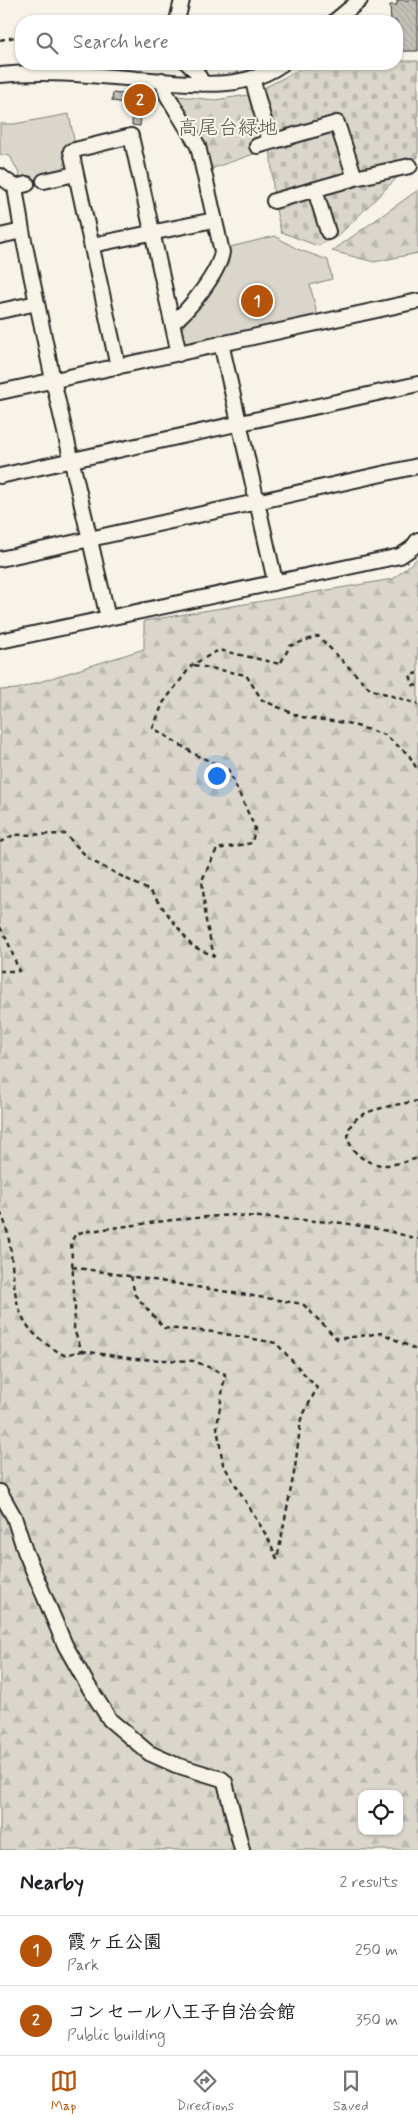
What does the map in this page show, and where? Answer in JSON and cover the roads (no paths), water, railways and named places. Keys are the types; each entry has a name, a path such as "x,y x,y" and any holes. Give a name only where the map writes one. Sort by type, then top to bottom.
{"street":[{"path":"178,15 182,0"},
{"path":"342,15 360,0"},
{"path":"195,70 203,84"},
{"path":"0,76 53,73 203,84 230,83 252,78 273,70"},
{"path":"252,78 263,144 337,123 355,178"},
{"path":"162,80 166,95 198,146 222,252 221,261 184,314 172,323"},
{"path":"118,367 71,151 131,136 179,354"},
{"path":"274,201 355,178 410,166"},
{"path":"44,181 75,174"},
{"path":"0,176 21,186 22,231 52,380 88,540 108,618"},
{"path":"315,190 328,232"},
{"path":"92,245 214,220"},
{"path":"0,236 22,231"},
{"path":"0,392 418,301"},
{"path":"0,311 38,304"},
{"path":"221,343 275,581"},
{"path":"0,476 418,384"},
{"path":"0,559 418,466"},
{"path":"0,641 275,581 400,556 412,548 418,540"},
{"path":"0,1492 14,1517 25,1551 65,1645 110,1720 149,1753 176,1765 222,1779 225,1782 242,1850"}],"place":[{"name":"コンセール八王子自治会館","path":"140,100"},
{"name":"霞ヶ丘公園","path":"257,301"}],"park label":[{"name":"高尾台緑地","path":"228,128"}]}
